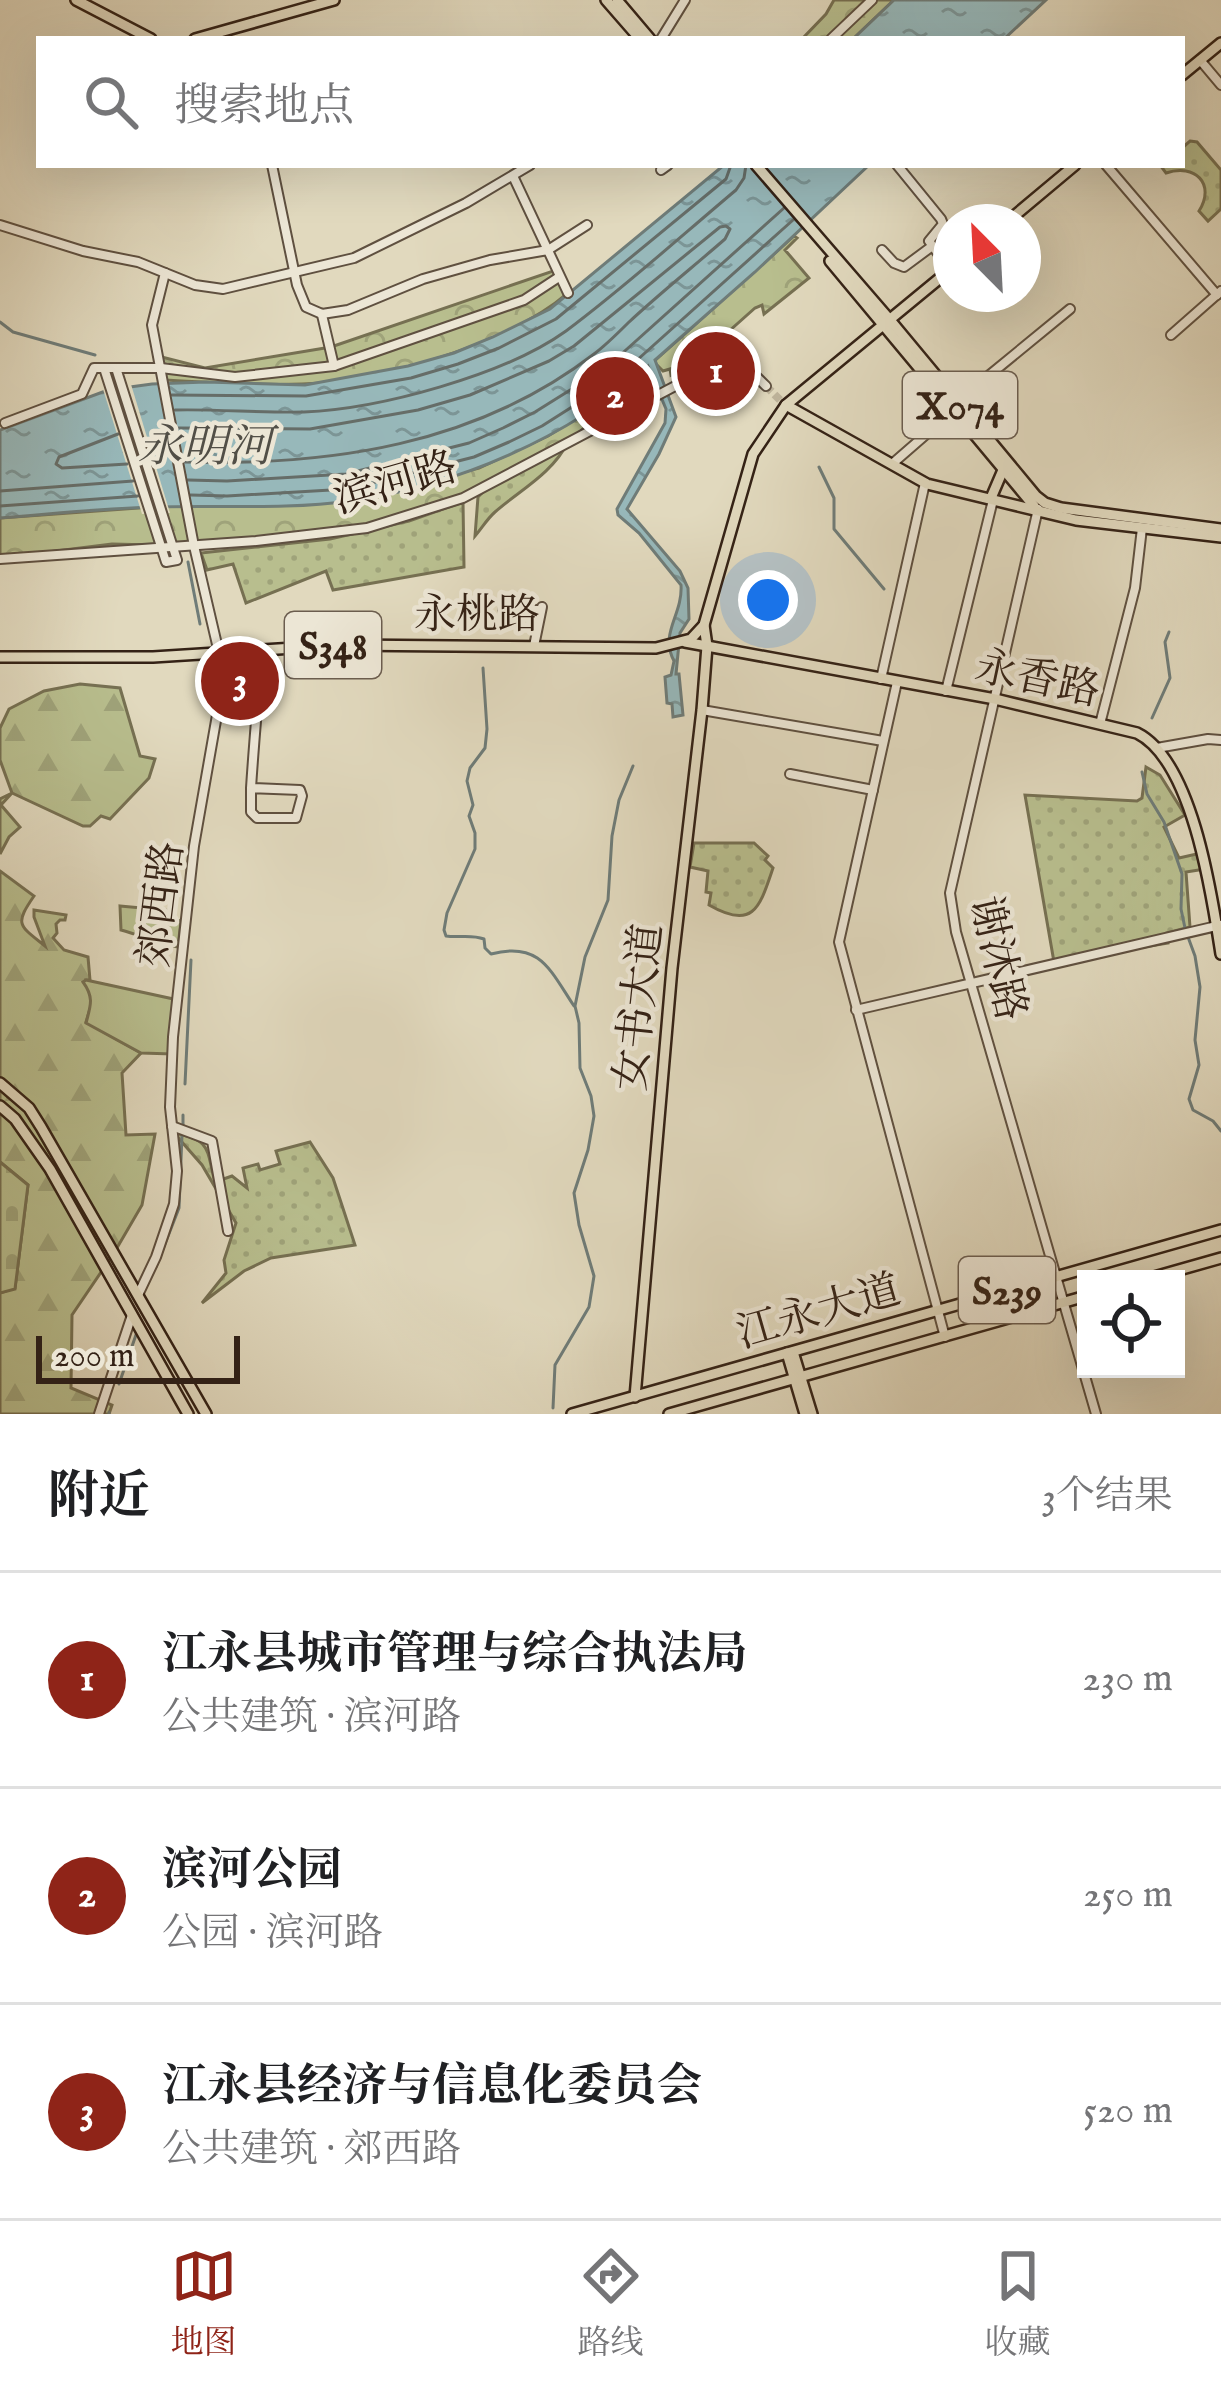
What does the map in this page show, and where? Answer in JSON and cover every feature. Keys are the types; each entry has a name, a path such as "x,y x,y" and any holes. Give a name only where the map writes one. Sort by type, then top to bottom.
{"main road":[{"path":"206,36 334,0"},
{"path":"606,0 637,36"},
{"path":"617,0 647,36"},
{"path":"82,2 145,36"},
{"path":"1185,72 1221,43"},
{"name":"X074","path":"756,168 887,322 1021,498 1038,509"},
{"path":"1028,204 1071,168"},
{"path":"887,322 933,284"},
{"name":"X074","path":"783,403 887,322"},
{"path":"685,642 701,629 754,454 783,403 925,483 992,499 1021,498 1142,528 1221,533"},
{"name":"X074","path":"954,409 1021,498"},
{"path":"992,499 1003,470"},
{"path":"1038,509 1221,533"},
{"name":"女书大道","path":"634,1397 672,968 702,710 707,646 701,629"},
{"name":"永香路","path":"685,642 995,699 1137,733 1157,748"},
{"name":"永桃路","path":"0,657 153,657 342,645 667,647 685,642"},
{"path":"1157,748 1195,822 1221,954"},
{"path":"0,1083 29,1108 41,1127 206,1414"},
{"path":"0,1106 15,1119 50,1169 188,1414"},
{"name":"江永大道","path":"572,1414 1221,1230"},
{"path":"1179,1270 1221,1258"},
{"name":"江永大道","path":"670,1414 1077,1299"},
{"path":"790,1353 809,1414"}],"street":[{"path":"663,36 685,0"},
{"path":"834,36 872,0"},
{"path":"242,26 244,36"},
{"path":"1200,60 1221,85"},
{"path":"273,168 307,308 322,314 348,310 423,279 490,260 548,250 587,224"},
{"path":"0,225 83,251 138,262 195,285 223,289 355,258 525,168"},
{"path":"882,250 904,267 931,247 930,236 941,228 941,220 899,168"},
{"path":"1109,168 1219,293 1171,334"},
{"path":"513,176 568,293"},
{"name":"郊西路","path":"138,1295 174,1204 179,1129 173,1037 194,846 217,716 219,653 152,326 165,273"},
{"path":"5,422 82,394 92,370 161,368 235,377 334,366 524,301 560,277"},
{"path":"980,382 1070,309"},
{"path":"322,314 334,366"},
{"name":"滨河路","path":"0,559 173,548 368,527 451,502 716,365 741,362 766,386"},
{"path":"104,368 114,380 173,548"},
{"path":"116,368 114,380 161,548"},
{"path":"954,409 969,392"},
{"path":"892,464 938,424"},
{"path":"880,679 925,483"},
{"path":"1021,498 1034,526 1059,510"},
{"path":"946,691 992,499"},
{"name":"谢沐路","path":"1038,509 950,893 970,983 1096,1414"},
{"path":"1100,724 1135,588 1142,528"},
{"path":"503,610 541,609 534,646"},
{"path":"251,788 299,790 302,796 296,818 254,817 251,812 251,788 262,650"},
{"path":"897,682 839,941 945,1337"},
{"path":"702,710 884,741"},
{"path":"1157,748 1221,740"},
{"path":"790,774 873,790"},
{"path":"856,1010 1219,926"},
{"path":"179,1129 212,1141 228,1231"},
{"path":"99,1414 132,1314"}],"green space":[{"path":"834,0 894,0 856,36 805,36"},
{"path":"1197,142 1221,170 1221,209 1208,221 1199,211 1205,192 1200,178 1186,171 1166,173 1162,168 1185,168 1185,145"},
{"path":"797,238 785,250 809,278 764,314 762,305 755,308 701,356 671,375 670,369 663,371 656,364 568,442 462,498 367,527 194,546 112,544 0,558 0,518 152,507 350,501 479,468 548,436 623,389"},
{"path":"556,270 568,293 543,311 478,344 404,368 302,384 163,380 158,356 205,368 331,347"},
{"path":"568,442 544,472 495,512 475,536 478,497 494,481"},
{"path":"463,502 464,567 333,590 326,571 246,603 233,564 207,570 201,553 330,539 409,521"},
{"path":"80,684 120,688 140,756 155,759 149,778 110,819 101,816 83,826 12,793 0,760 0,728 9,709 44,691"},
{"path":"1146,767 1160,775 1185,815 1164,827 1179,858 1201,853 1205,869 1186,872 1190,927 1167,933 1168,943 1054,962 1025,795 1137,801 1142,798"},
{"path":"12,793 1,805 20,827 0,854 0,799"},
{"path":"694,843 754,843 768,856 765,860 773,868 753,910 736,916 709,905 708,871 690,867"},
{"path":"0,871 34,896 22,924 45,946 34,910 66,915 56,924 53,938 64,950 88,957 90,980 86,980 92,1002 86,1022 141,1053 122,1073 126,1135 155,1134 142,1205 72,1315 71,1388 112,1405 109,1414 0,1414 0,1293 15,1288 28,1185 0,1162"},
{"path":"120,906 175,911 174,920 181,921 178,947 121,930"},
{"path":"86,980 178,1000 172,1054 141,1053 86,1023 90,1001"},
{"path":"174,1133 201,1143 215,1182 232,1176 247,1188 243,1168 258,1164 260,1170 280,1164 276,1151 310,1142 333,1178 355,1245 271,1258 244,1271 202,1303 226,1273 224,1260 236,1223 202,1165"},
{"path":"0,1162 28,1185 15,1289 0,1293"}],"water":[{"path":"894,0 1046,0 1007,36 856,36"},
{"name":"永明河","path":"720,168 866,168 655,360 676,417 627,509 680,571 688,588 689,619 680,633 676,674 683,715 673,717 665,677 671,675 674,661 669,642 681,585 617,509 665,423 666,409 648,366 583,415 509,455 390,494 302,505 136,508 0,518 0,430 108,390 206,382 305,385 408,366 454,353 550,309"}],"pier":[{"path":"130,381 170,513 142,514 102,386"}],"waterway":[{"path":"0,322 13,332 95,355"},
{"path":"819,467 834,498 834,529 884,589"},
{"path":"188,562 200,624"},
{"path":"1152,718 1170,678 1165,642 1169,632"},
{"path":"483,668 485,748 467,781 475,849 444,930 446,936 484,939 491,954 532,955 550,970 574,1006"},
{"path":"553,1408 555,1365 589,1307 594,1276 574,1193 594,1116 580,1068 575,1006 585,957 608,900 612,836 619,800 633,766"},
{"path":"1142,772 1182,874 1185,928"},
{"path":"1188,937 1200,987 1195,1040 1199,1065 1189,1099 1193,1110 1221,1131"},
{"path":"185,1084 191,960"},
{"path":"183,1115 183,1125"},
{"path":"156,1267 179,1208 182,1135"},
{"path":"119,1384 138,1329"}],"tunnel":[{"path":"766,386 780,400"}],"place":[{"name":"江永县城市管理与综合执法局","path":"716,371"},
{"name":"滨河公园","path":"615,396"},
{"name":"江永县经济与信息化委员会","path":"240,681"}]}
